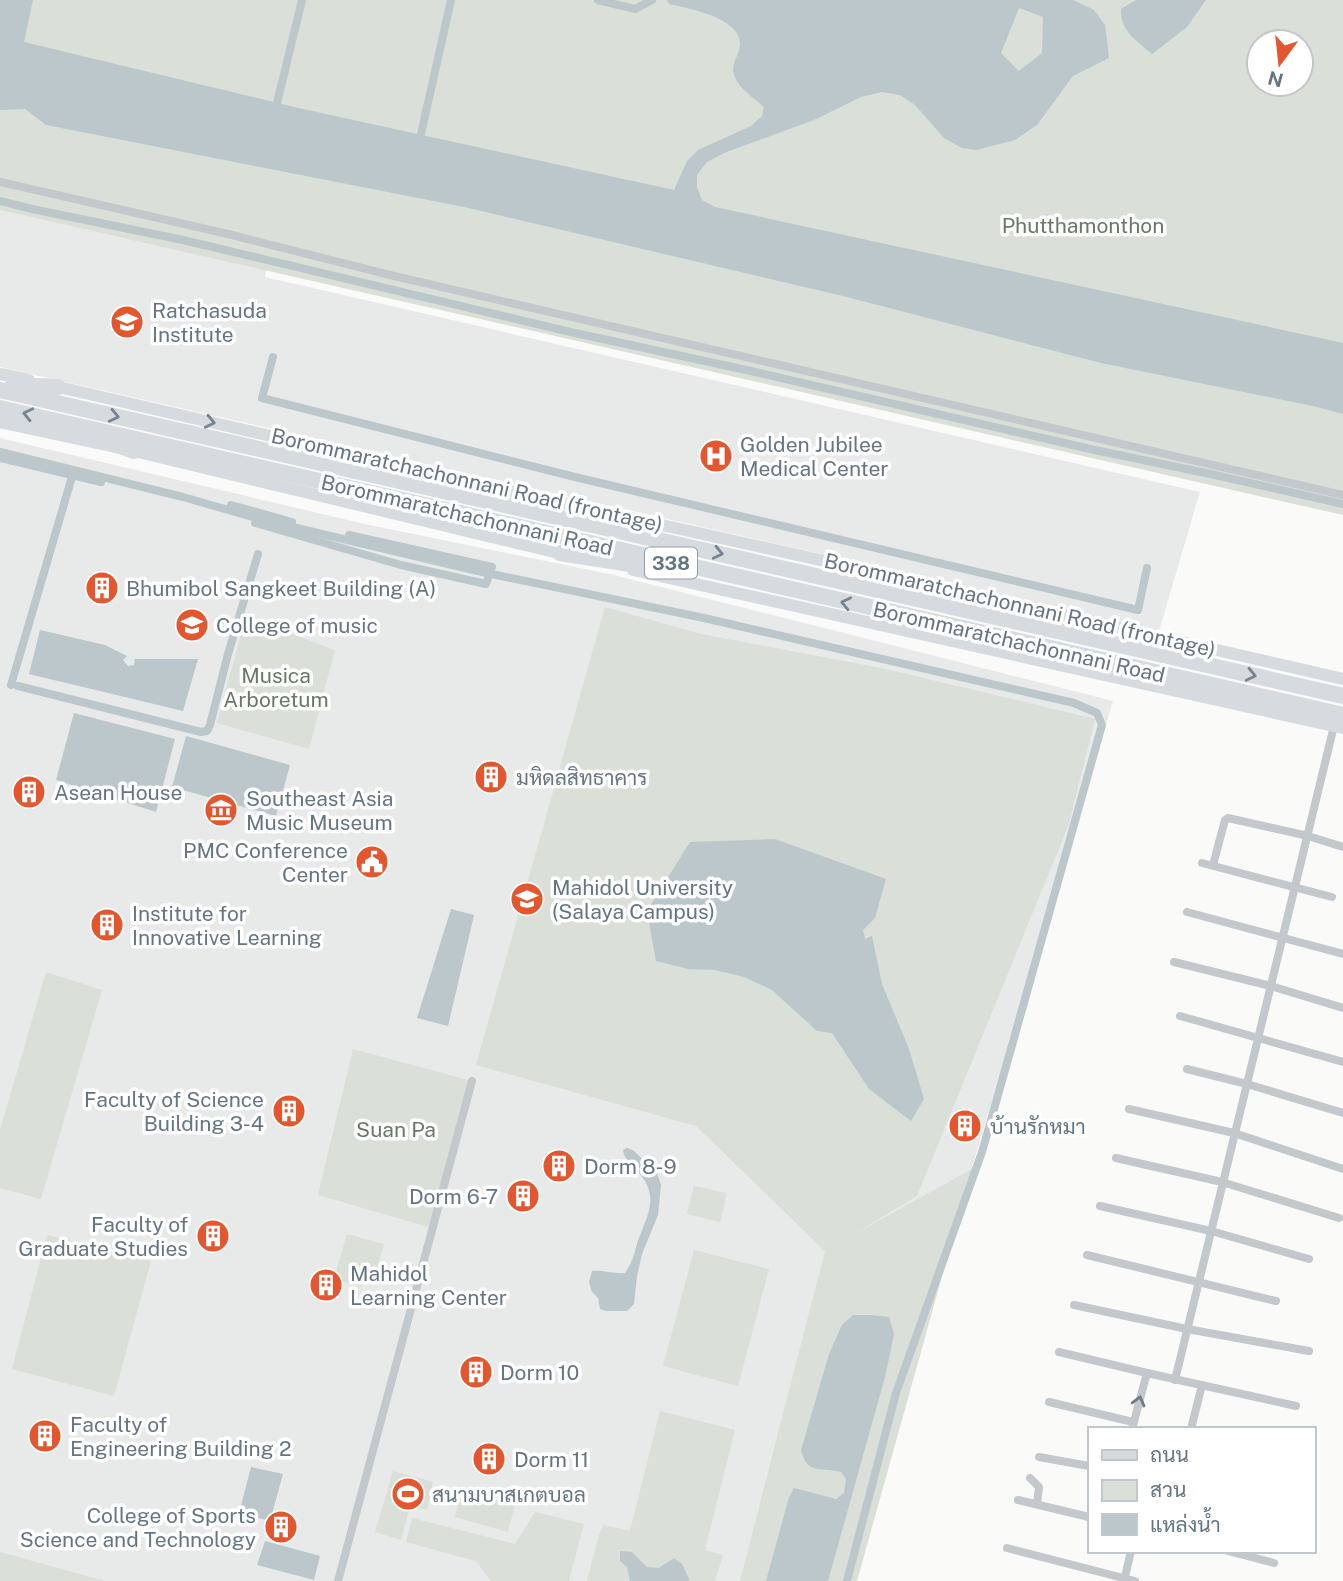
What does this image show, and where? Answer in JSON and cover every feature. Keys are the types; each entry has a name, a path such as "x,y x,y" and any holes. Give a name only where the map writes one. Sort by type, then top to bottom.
{"highway":[{"path":"0,387 58,387"},
{"name":"Borommaratchachonnani Road","path":"0,387 1343,696"},
{"name":"Borommaratchachonnani Road","path":"0,408 763,584 1340,723"},
{"path":"54,420 134,452"},
{"path":"440,475 586,523"},
{"path":"560,553 763,584"}],"main road":[{"name":"Borommaratchachonnani Road (frontage)","path":"0,374 1343,679"},
{"name":"338","path":"0,422 560,553 1340,723"}],"street":[{"path":"0,183 1343,495"},
{"path":"1175,1380 1308,836 1340,723"},
{"path":"1213,866 1225,820 1228,818 1308,836 1343,847"},
{"path":"1202,863 1332,897"},
{"path":"1187,912 1343,954"},
{"path":"1174,962 1271,986 1343,1008"},
{"path":"1180,1016 1343,1062"},
{"path":"1188,1069 1343,1114"},
{"path":"338,1581 472,1081"},
{"path":"1129,1109 1234,1133 1343,1169"},
{"path":"1116,1158 1222,1182 1339,1219"},
{"path":"1100,1206 1211,1231 1309,1259"},
{"path":"1087,1255 1276,1301"},
{"path":"1074,1305 1187,1329 1309,1350"},
{"path":"1059,1352 1296,1406"},
{"path":"1049,1402 1132,1426 1147,1373"},
{"path":"1192,1427 1202,1385"},
{"path":"1039,1457 1088,1466"},
{"path":"1030,1478 1039,1487 1037,1504"},
{"path":"1018,1500 1088,1517"},
{"path":"1007,1548 1135,1581"},
{"path":"1124,1579 1130,1553"},
{"path":"1236,1553 1274,1563"}],"shaded area":[{"name":"Golden Jubilee Medical Center","path":"0,210 266,270 265,277 1200,492 1159,631 0,367"},
{"name":"Mahidol University (Salaya Campus)","path":"0,438 369,525 614,575 1113,701 847,1581 0,1581"}],"green space":[{"name":"Phutthamonthon","path":"0,0 1343,0 1343,515 0,210"},
{"path":"605,607 701,634 886,669 1095,719 1069,824 917,1196 851,1236 972,1169 857,1581 740,1581 825,1251 696,1126 476,1065"},
{"name":"Musica Arboretum","path":"248,618 335,650 309,749 217,723"},
{"path":"46,972 102,990 41,1199 0,1188 0,1130"},
{"name":"Suan Pa","path":"353,1049 472,1081 432,1228 318,1195"},
{"path":"694,1186 727,1193 720,1222 687,1214"},
{"path":"347,1234 384,1244 373,1282 364,1280 361,1287 334,1279"},
{"path":"47,1235 151,1261 114,1396 12,1369"},
{"path":"694,1250 769,1269 738,1386 663,1366"},
{"path":"660,1411 735,1430 705,1550 723,1555 715,1581 587,1581 603,1525 630,1531"},
{"name":"สนามบาสเกตบอล","path":"393,1471 433,1482 427,1510 410,1506 401,1540 375,1532"},
{"path":"462,1491 515,1505 508,1532 455,1517"},
{"path":"535,1512 584,1524 569,1581 491,1581 476,1561 406,1542 412,1518 515,1544"},
{"path":"0,1552 105,1581 0,1581"}],"water":[{"path":"0,0 33,0 24,42 294,107 674,190 687,161 698,150 751,126 762,116 764,107 743,89 734,75 733,67 740,44 732,27 712,16 669,4 667,0 1073,0 1094,10 1105,25 1109,58 1073,76 1037,125 1015,140 976,150 962,148 944,138 915,105 900,95 881,92 861,97 814,120 724,153 707,162 697,175 697,187 702,200 715,207 1343,343 1343,414 1101,363 847,297 464,207 46,125 25,109 0,110","holes":["1019,8 1043,17 1042,53 1019,71 1001,53"]},
{"path":"1136,0 1206,0 1187,27 1152,54 1130,35 1121,17 1121,9"},
{"path":"40,630 105,645 127,656 123,660 128,666 134,665 135,659 198,659 183,711 29,674"},
{"path":"74,713 175,739 156,812 56,780"},
{"path":"186,736 290,765 276,816 172,787"},
{"path":"775,839 886,879 875,918 863,930 865,939 872,936 882,984 909,1049 924,1099 911,1121 869,1089 832,1033 817,1031 772,990 744,977 715,970 688,969 656,961 647,911 690,842"},
{"path":"451,909 474,915 448,1026 417,1018"},
{"path":"623,1150 633,1150 657,1173 661,1185 658,1215 642,1254 634,1304 627,1311 606,1311 600,1309 598,1298 592,1292 589,1282 592,1271 625,1273 632,1260 650,1203 645,1181 624,1154"},
{"path":"853,1315 889,1317 894,1334 885,1377 828,1581 766,1581 789,1497 794,1488 836,1499 844,1493 846,1479 841,1472 811,1467 801,1450 829,1354 842,1325"},
{"path":"251,1467 283,1474 270,1521 239,1513"},
{"path":"265,1541 320,1556 314,1580 257,1565"},
{"path":"620,1551 632,1552 647,1567 659,1568 674,1558 682,1564 689,1579 630,1581 627,1567 620,1561"}],"waterway":[{"path":"277,103 302,0"},
{"path":"421,134 451,0"},
{"path":"598,0 635,9 652,0"},
{"path":"0,201 183,240 566,331 1343,504"},
{"path":"273,357 262,398 575,477 1138,610 1147,568"},
{"path":"0,452 183,497 267,521 482,572 704,618 1074,703 1097,713 1102,725 982,1152 896,1393 847,1581"},
{"path":"0,458 101,482"},
{"path":"11,685 74,470"},
{"path":"231,505 292,522"},
{"path":"255,523 401,565 486,584 492,567 349,535"},
{"path":"18,686 201,732 207,731 258,554"}],"place":[{"name":"Ratchasuda Institute","path":"127,322"},
{"name":"Golden Jubilee Medical Center","path":"716,456"},
{"name":"Bhumibol Sangkeet Building (A)","path":"102,588"},
{"name":"College of music","path":"192,625"},
{"name":"มหิดลสิทธาคาร","path":"491,777"},
{"name":"Asean House","path":"29,792"},
{"name":"Southeast Asia Music Museum","path":"221,810"},
{"name":"PMC Conference Center","path":"372,862"},
{"name":"Mahidol University (Salaya Campus)","path":"527,899"},
{"name":"Institute for Innovative Learning","path":"107,925"},
{"name":"Faculty of Science Building 3-4","path":"289,1111"},
{"name":"บ้านรักหมา","path":"965,1126"},
{"name":"Dorm 8-9","path":"559,1166"},
{"name":"Dorm 6-7","path":"523,1196"},
{"name":"Faculty of Graduate Studies","path":"213,1236"},
{"name":"Mahidol Learning Center","path":"326,1285"},
{"name":"Dorm 10","path":"476,1372"},
{"name":"Faculty of Engineering Building 2","path":"45,1436"},
{"name":"Dorm 11","path":"489,1459"},
{"name":"สนามบาสเกตบอล","path":"408,1494"},
{"name":"College of Sports Science and Technology","path":"281,1527"}]}
